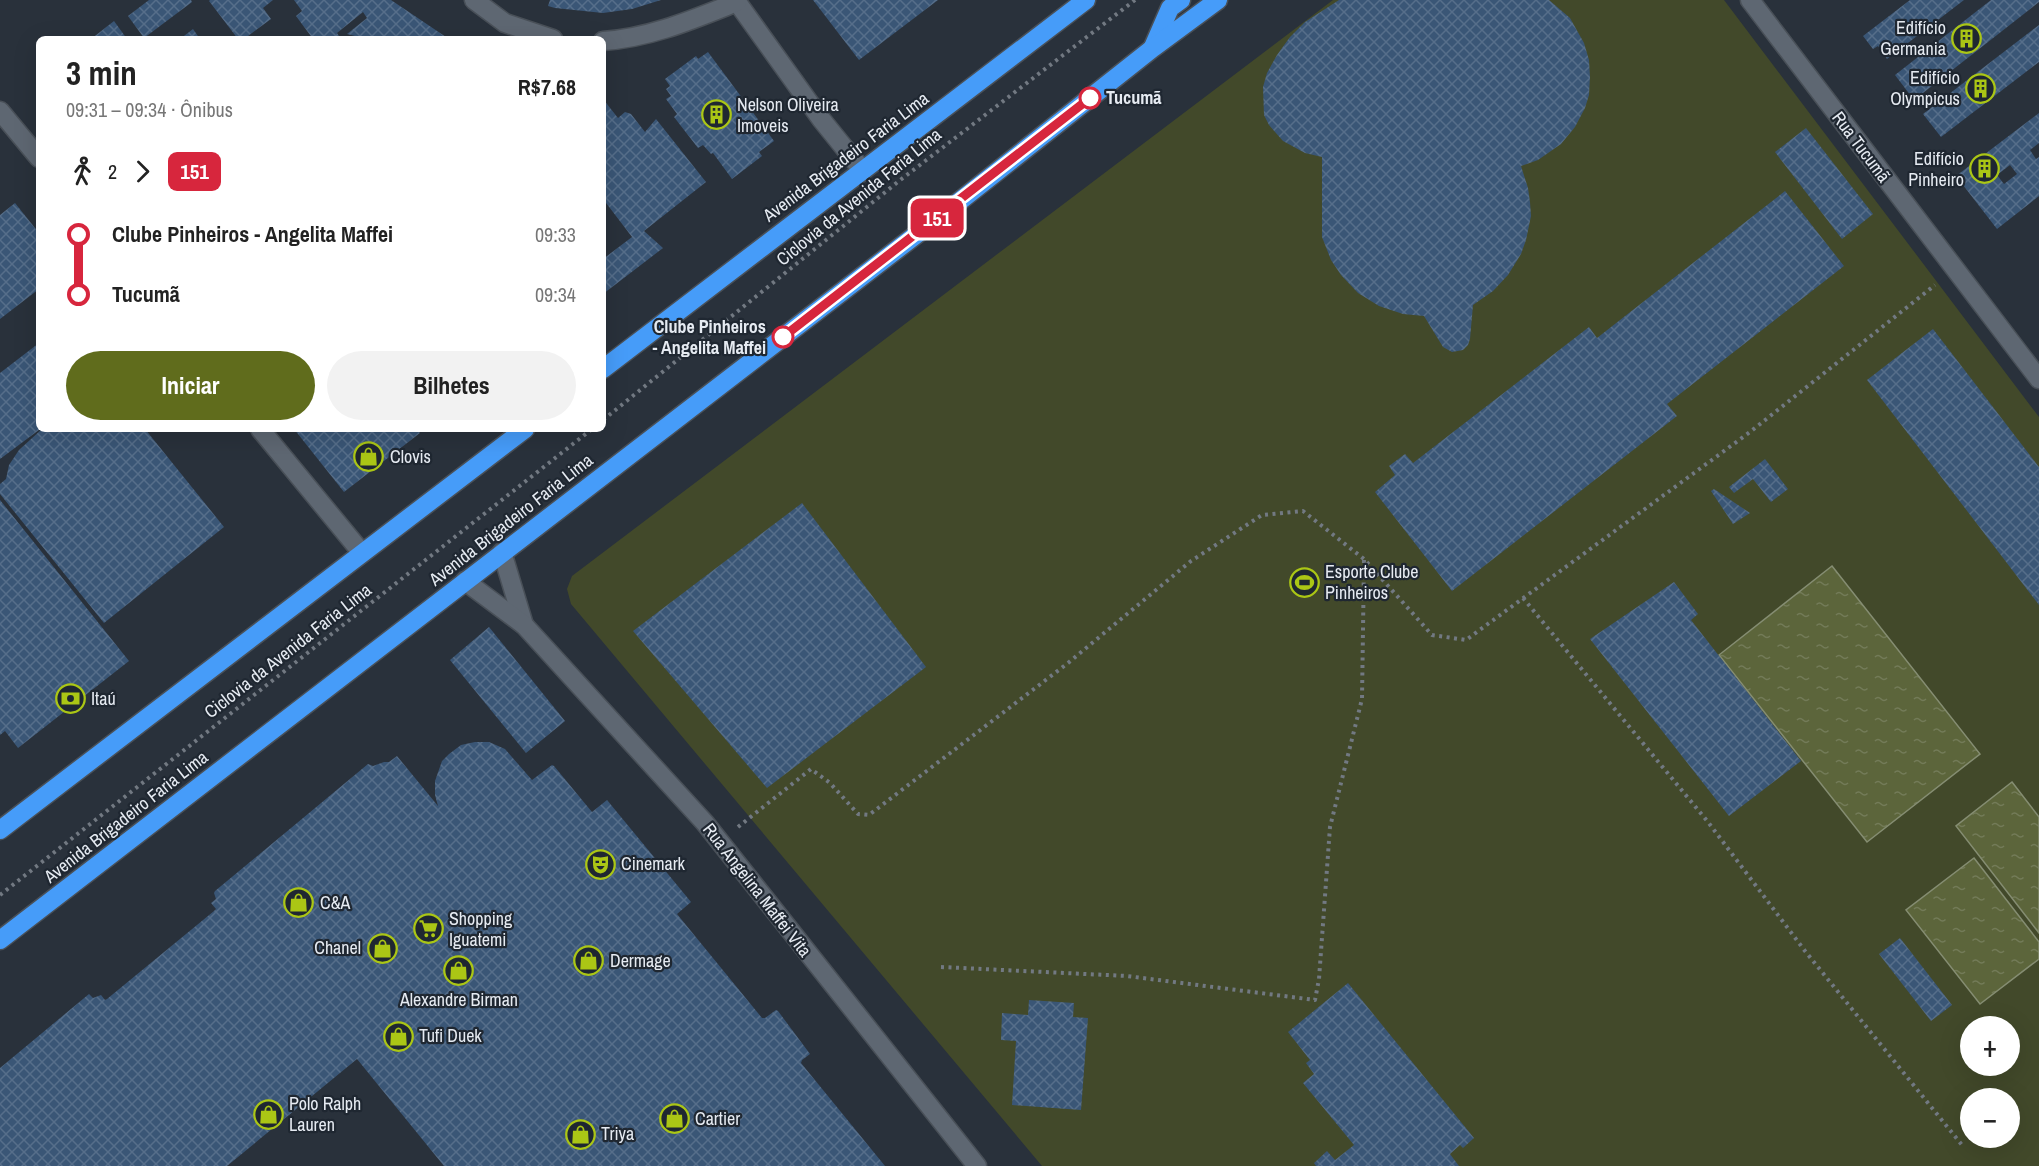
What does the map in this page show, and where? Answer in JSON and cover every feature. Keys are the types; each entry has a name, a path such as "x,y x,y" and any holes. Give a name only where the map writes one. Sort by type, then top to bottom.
{"highway":[{"name":"Avenida Brigadeiro Faria Lima","path":"606,367 1086,0"},
{"path":"1153,48 1170,8 1181,0"},
{"name":"Avenida Brigadeiro Faria Lima","path":"0,940 1218,0"},
{"path":"0,830 521,432"}],"street":[{"path":"474,0 505,23 544,36"},
{"name":"Rua Tucumã","path":"1750,0 2039,379"},
{"path":"606,40 623,39 676,25 738,1 821,119 863,171"},
{"path":"0,111 36,154"},
{"path":"262,432 362,553"},
{"name":"Rua Angelina Maffei Vita","path":"502,552 524,625"},
{"name":"Rua Angelina Maffei Vita","path":"465,581 524,625 697,815 977,1166"}],"path":[{"name":"Ciclovia da Avenida Faria Lima","path":"606,418 899,181 1135,0"},
{"path":"719,842 810,769 830,783 858,814 869,815 1068,663 1191,561 1262,515 1304,511 1364,559 1432,635 1466,640 1750,432 1953,269"},
{"name":"Ciclovia da Avenida Faria Lima","path":"0,895 588,432"},
{"path":"941,967 1128,976 1315,1000 1319,979 1330,827 1362,699 1364,559"},
{"path":"1523,598 1708,822 1805,951 1960,1143"}],"shaded area":[{"name":"Esporte Clube Pinheiros","path":"1333,0 1724,0 2039,417 2039,1166 1042,1166 571,604 567,589 572,576"}],"water":[{"path":"1832,566 1980,754 1867,842 1719,655"},
{"path":"2012,782 2039,817 2039,933 1956,826"},
{"path":"1974,858 2039,942 2039,959 1980,1004 1906,910"}],"building":[{"path":"149,0 191,0 192,2 147,36 143,36 128,16"},
{"path":"273,0 263,8 271,19 248,36 236,36 209,1"},
{"path":"294,0 391,0 445,36 355,36 347,34 367,18 363,12 337,33 339,36 311,36 296,16 302,11"},
{"path":"550,0 661,0 632,9 603,13 555,8 548,6"},
{"path":"813,0 938,0 859,60"},
{"path":"1339,0 1549,0 1570,18 1584,43 1589,60 1590,77 1589,95 1585,108 1575,127 1561,144 1538,160 1521,166 1528,188 1531,216 1526,240 1521,254 1508,275 1493,291 1473,305 1470,339 1463,350 1452,352 1443,347 1424,316 1403,314 1379,306 1358,293 1341,275 1331,260 1322,237 1322,157 1305,153 1283,141 1269,125 1264,115 1263,87 1267,73 1277,55 1305,22"},
{"path":"1910,0 1964,0 1887,59 1878,46 1873,49 1863,36"},
{"name":"Edifício Germania","path":"1991,0 2039,0 2039,2 1914,100 1895,75"},
{"path":"114,21 125,36 95,36"},
{"name":"Edifício Olympicus","path":"2039,25 2039,62 1941,137 1923,114"},
{"path":"193,29 198,36 184,36"},
{"name":"Nelson Oliveira Imoveis","path":"708,52 774,141 759,152 762,156 732,179 713,153 711,154 703,145 698,148 674,117 677,114 666,99 671,96 666,89 670,86 665,79 696,56 698,59"},
{"path":"606,103 618,118 625,112 631,114 645,132 656,119 706,182 644,231 663,248 606,292 606,257 632,237 606,203"},
{"name":"Edifício Pinheiro","path":"2039,113 2039,143 2030,150 2036,159 2039,157 2039,196 1997,229 1956,176","holes":["2010,165 2017,174 2004,184 1997,175"]},
{"path":"1806,128 1873,214 1842,239 1775,152"},
{"path":"1785,191 1844,266 1667,404 1677,416 1452,591 1375,492 1395,475 1389,466 1405,454 1413,463 1589,327 1597,338"},
{"path":"15,203 36,229 36,291 0,319 0,215"},
{"path":"1933,329 2039,467 2039,605 1867,380"},
{"path":"36,345 36,432 0,459 0,373"},
{"path":"39,432 147,432 224,527 104,623 0,494 0,484 6,479 9,465 19,450"},
{"path":"296,432 420,433 344,492"},
{"path":"1765,459 1788,489 1771,502 1753,479 1734,493 1729,487"},
{"path":"1714,489 1750,513 1733,524 1711,491"},
{"path":"0,500 129,661 18,748 5,731 0,735"},
{"path":"802,503 926,667 767,788 633,631"},
{"path":"1674,582 1698,614 1691,620 1801,761 1729,816 1590,639"},
{"path":"489,627 565,721 526,753 450,660"},
{"name":"Shopping Iguatemi","path":"489,742 505,749 532,780 552,765 554,766 592,812 607,800 691,902 677,914 762,1018 778,1011 810,1054 801,1063 885,1166 444,1166 357,1059 227,1166 0,1166 0,1068 89,994 93,998 101,995 105,1000 107,999 214,911 216,909 211,903 216,899 215,891 368,764 373,766 389,762 397,756 438,806 435,781 442,761 461,745"},
{"path":"1900,938 1952,1005 1931,1021 1879,954"},
{"path":"1348,983 1474,1138 1463,1148 1460,1145 1450,1154 1459,1166 1316,1166 1314,1163 1327,1151 1335,1160 1354,1145 1303,1083 1314,1074 1306,1063 1310,1060 1288,1032"},
{"path":"1029,1000 1074,1003 1073,1017 1088,1018 1081,1110 1012,1105 1016,1041 1001,1040 1002,1013 1028,1015"}],"bus line":[{"name":"151","path":"783,337 1090,98"}],"place":[{"name":"Edifício Germania","path":"1967,38"},
{"name":"Edifício Olympicus","path":"1981,88"},
{"name":"Tucumã","path":"1090,98"},
{"name":"Nelson Oliveira Imoveis","path":"716,115"},
{"name":"Edifício Pinheiro","path":"1985,169"},
{"name":"Clube Pinheiros - Angelita Maffei","path":"783,337"},
{"name":"Clovis","path":"369,457"},
{"name":"Esporte Clube Pinheiros","path":"1304,582"},
{"name":"Itaú","path":"70,699"},
{"name":"Cinemark","path":"600,864"},
{"name":"C&A","path":"299,903"},
{"name":"Shopping Iguatemi","path":"428,929"},
{"name":"Chanel","path":"382,948"},
{"name":"Dermage","path":"589,961"},
{"name":"Alexandre Birman","path":"459,971"},
{"name":"Tufi Duek","path":"398,1036"},
{"name":"Polo Ralph Lauren","path":"268,1114"},
{"name":"Cartier","path":"674,1119"},
{"name":"Triya","path":"580,1134"}]}
